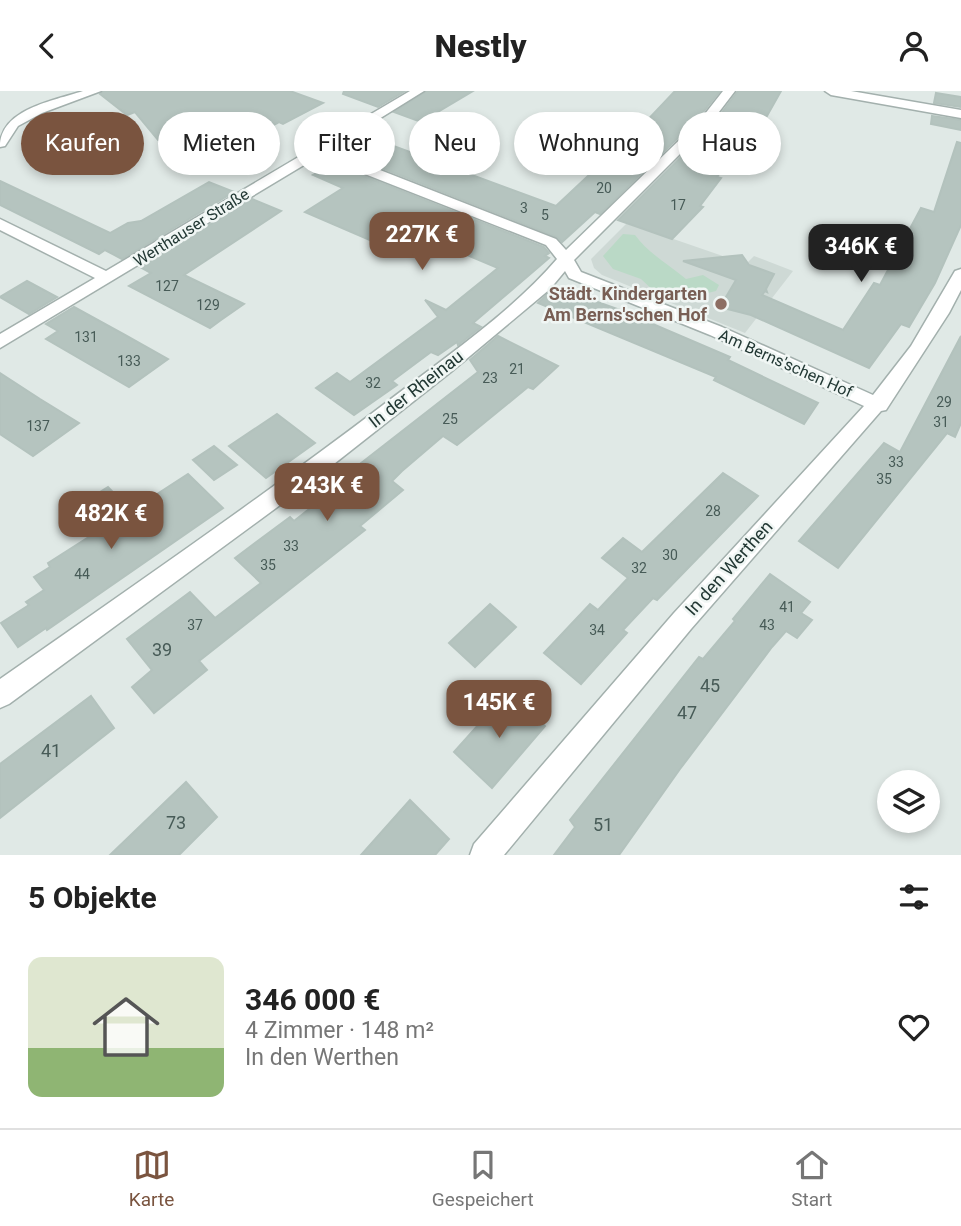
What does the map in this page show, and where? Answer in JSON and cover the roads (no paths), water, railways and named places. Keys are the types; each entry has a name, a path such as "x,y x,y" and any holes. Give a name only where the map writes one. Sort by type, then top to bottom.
{"street":[{"name":"Werthauser Straße","path":"382,112 418,91"},
{"name":"In der Rheinau","path":"0,695 320,464 446,367 544,285 566,259 705,121 729,91"},
{"path":"831,91 961,114"},
{"path":"0,143 14,123 38,110 87,92"},
{"name":"Werthauser Straße","path":"0,342 294,164"},
{"name":"Am Berns'schen Hof","path":"380,175 551,242 566,259 575,275 716,331 879,405"},
{"path":"0,224 108,278"},
{"name":"In den Werthen","path":"485,855 630,679 879,405 924,344 961,274"}],"place":[{"name":"Städt. Kindergarten Am Berns'schen Hof","path":"721,304"}]}
